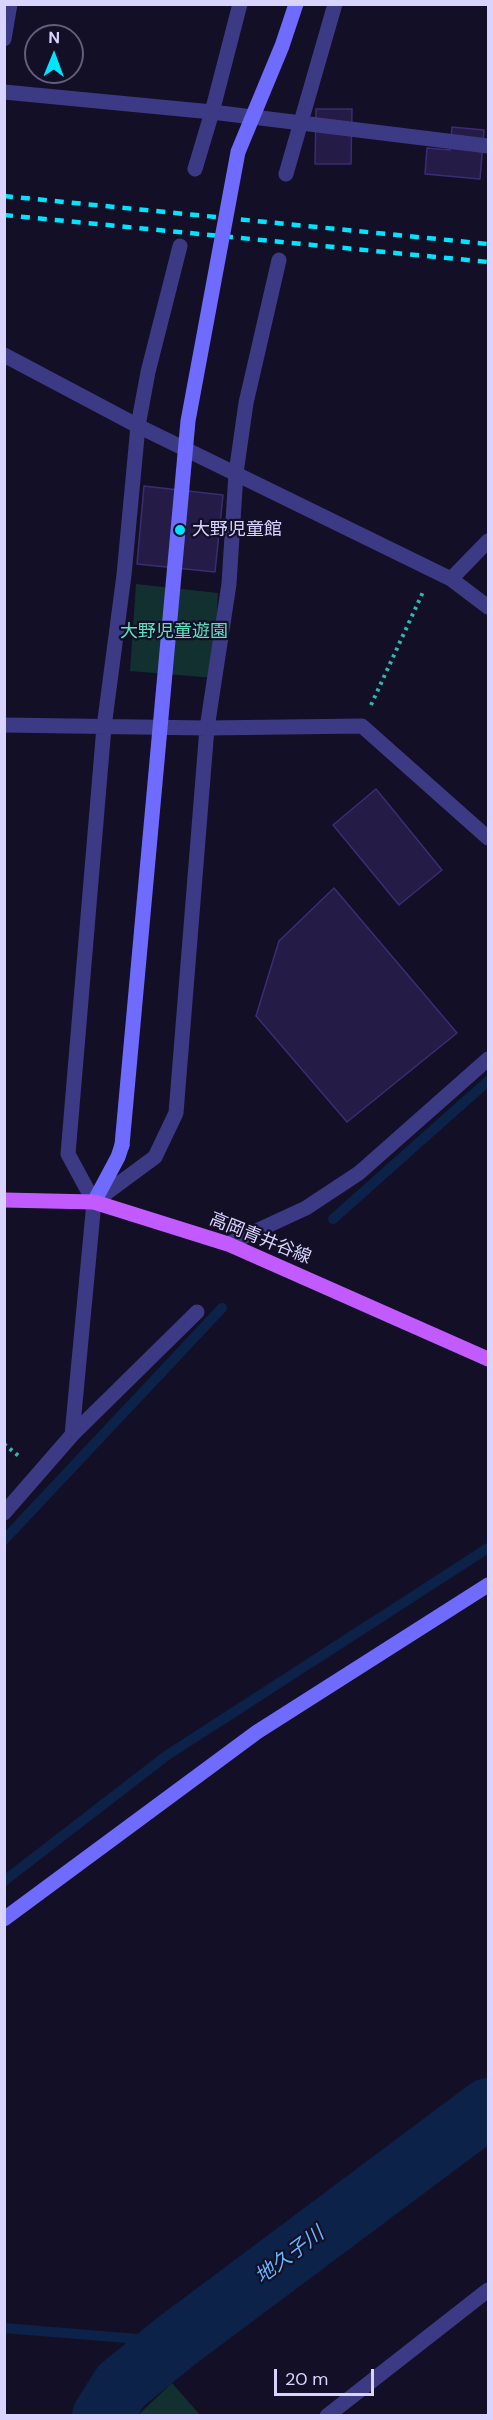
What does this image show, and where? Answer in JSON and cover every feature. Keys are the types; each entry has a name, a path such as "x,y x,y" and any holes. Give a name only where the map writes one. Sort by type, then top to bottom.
{"main road":[{"name":"高岡青井谷線","path":"4,1200 94,1202 228,1244 489,1359"}],"street":[{"path":"4,39 10,4"},
{"path":"195,169 240,4"},
{"path":"72,1435 94,1202 122,1145 188,421 238,152 282,45 296,4"},
{"path":"286,174 335,4"},
{"path":"4,92 212,112 489,146"},
{"path":"94,1202 68,1154 104,727 124,575 138,426 148,372 180,246"},
{"path":"94,1202 155,1156 176,1113 207,728 229,584 236,473 246,403 279,260"},
{"path":"4,355 138,426 451,579 489,607"},
{"path":"451,579 489,541"},
{"path":"4,725 207,728 362,726 489,838"},
{"path":"228,1244 306,1208 359,1173 489,1059"},
{"path":"4,1513 72,1435 197,1312"},
{"path":"4,1919 257,1732 489,1585"},
{"path":"327,2415 489,2290"}],"path":[{"path":"362,726 423,591 451,579"}],"green space":[{"name":"大野児童遊園","path":"136,584 218,593 214,678 130,671"},
{"path":"172,2383 200,2415 138,2415"}],"building":[{"path":"316,109 352,109 351,164 315,164"},
{"path":"452,127 484,130 480,179 425,174 427,148 450,150"},
{"name":"大野児童館","path":"144,486 223,495 215,572 137,564"},
{"path":"376,789 442,870 399,905 333,825"},
{"path":"334,888 457,1033 347,1122 256,1016 279,941"}],"waterway":[{"path":"333,1219 488,1081"},
{"path":"4,1540 222,1308"},
{"path":"4,1881 166,1756 488,1548"},
{"name":"地久子川","path":"102,2416 121,2386 175,2342 488,2108"},
{"path":"4,2328 175,2342"}],"railway":[{"path":"4,196 488,244"},
{"path":"4,215 488,262"}],"place":[{"name":"大野児童館","path":"180,530"}]}
